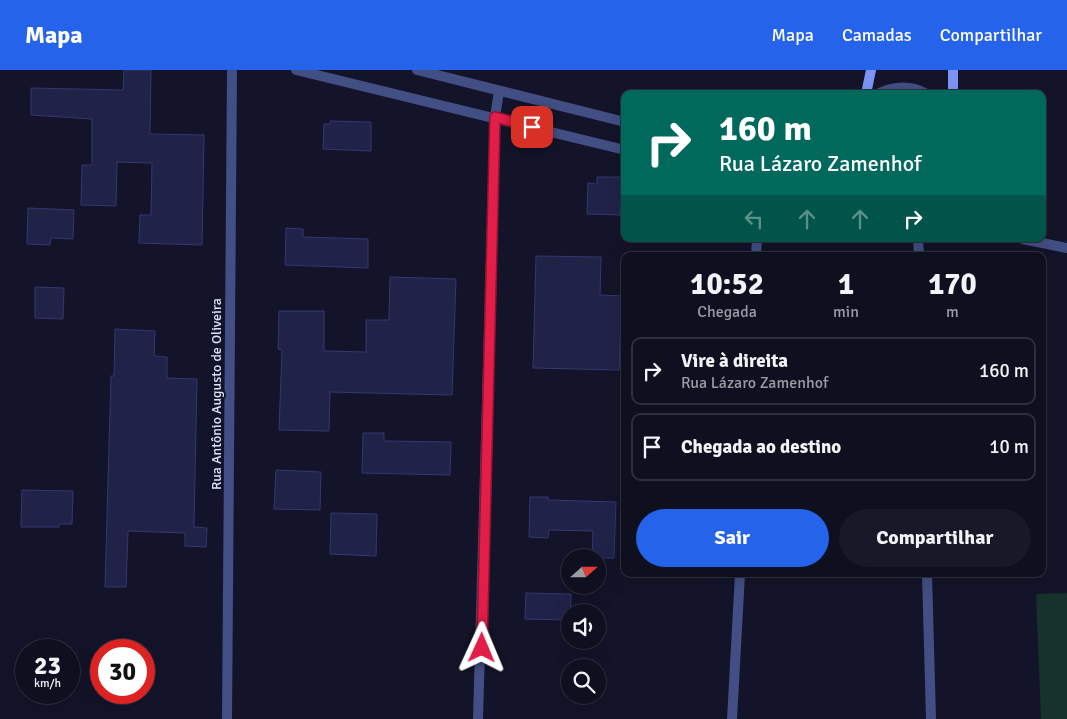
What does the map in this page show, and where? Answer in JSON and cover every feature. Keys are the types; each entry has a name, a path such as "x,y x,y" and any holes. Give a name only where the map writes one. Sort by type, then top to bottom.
{"street":[{"name":"Rua Antônio Augusto de Oliveira","path":"227,719 232,70"},
{"path":"296,70 621,149"},
{"path":"417,70 621,121"},
{"path":"867,90 871,70"},
{"path":"953,70 953,90"},
{"path":"888,90 893,88 910,88 916,90"},
{"path":"478,719 495,117 499,91"},
{"path":"1038,242 1067,248"},
{"path":"732,719 740,577"},
{"path":"927,577 931,719"}],"green space":[{"path":"1067,593 1067,719 1041,719 1036,594"}],"building":[{"path":"124,70 151,70 150,134 204,135 202,245 139,243 140,215 151,215 152,163 117,162 116,206 81,205 82,165 92,165 92,119 31,115 31,88 123,90"},
{"path":"330,121 371,122 371,151 323,149 324,124 330,124"},
{"path":"597,177 621,177 620,215 587,214 588,183 597,184"},
{"path":"28,208 74,210 73,239 51,238 50,245 27,244"},
{"path":"286,228 303,229 303,237 368,239 368,268 285,265"},
{"path":"536,256 601,257 600,295 621,296 619,370 533,368"},
{"path":"390,277 456,279 452,395 330,392 329,431 279,430 282,350 278,349 279,311 324,311 324,351 366,352 366,320 389,320"},
{"path":"35,287 64,288 63,319 35,318"},
{"path":"115,329 155,331 154,356 167,357 167,378 197,379 194,527 207,528 206,547 185,546 185,533 128,531 126,587 105,587 111,376 114,376"},
{"path":"363,433 384,433 384,441 451,442 450,475 362,473"},
{"path":"276,470 321,472 320,510 274,509"},
{"path":"22,490 73,491 72,524 59,524 59,527 21,527"},
{"path":"530,497 548,497 548,500 616,502 614,558 606,558 606,549 592,549 593,531 549,530 548,538 529,537"},
{"path":"331,513 377,514 376,556 330,554"},
{"path":"526,593 571,594 571,604 561,604 561,620 525,619"}],"route":[{"path":"482,648 495,117 532,127"}]}
